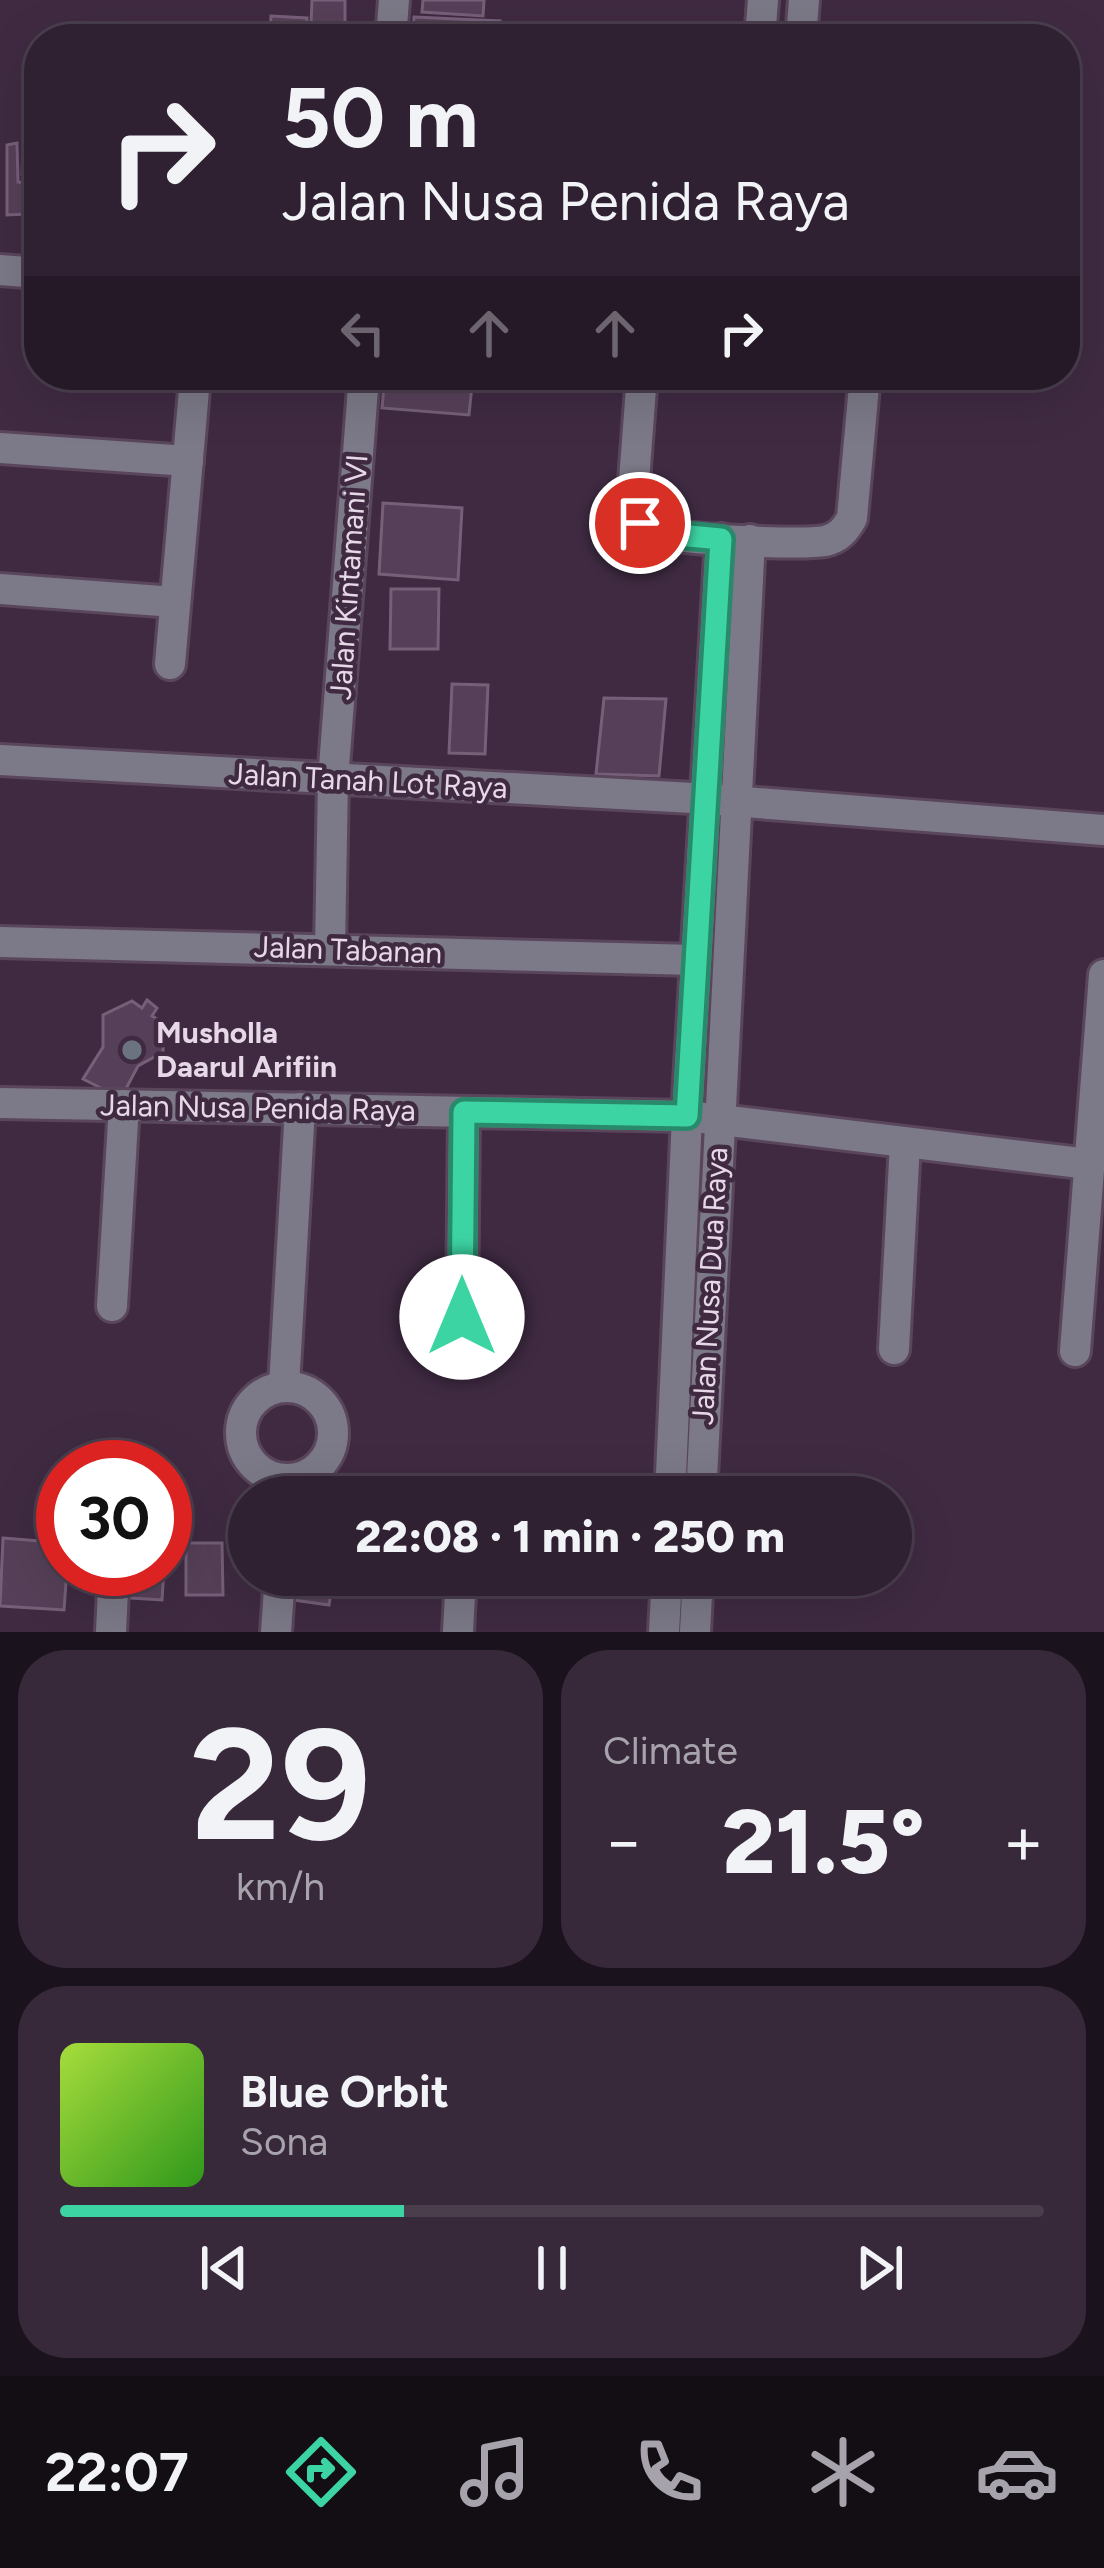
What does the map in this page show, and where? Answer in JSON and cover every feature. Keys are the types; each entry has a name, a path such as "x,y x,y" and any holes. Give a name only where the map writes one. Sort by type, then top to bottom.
{"street":[{"path":"170,664 194,390"},
{"name":"Jalan Kintamani VI","path":"330,949 333,780 363,390"},
{"path":"641,390 632,506 640,523 657,533 826,541 845,531 852,518 864,390"},
{"path":"0,448 188,461"},
{"name":"Jalan Nusa Dua Raya","path":"672,1476 702,1117 735,540"},
{"path":"0,589 174,602"},
{"name":"Jalan Tanah Lot Raya","path":"0,760 721,800 1104,830"},
{"name":"Jalan Nusa Dua Raya","path":"701,1476 702,1117 696,960 721,800"},
{"name":"Jalan Tabanan","path":"0,942 696,960"},
{"path":"1075,1352 1104,975"},
{"name":"Jalan Nusa Penida Raya","path":"0,1103 702,1117 1089,1164"},
{"path":"112,1306 124,1105"},
{"path":"284,1386 299,1108"},
{"path":"462,1317 464,1112"},
{"path":"894,1349 905,1143"},
{"path":"267,1476 249,1459 241,1433 243,1419 259,1396 284,1386 316,1396 332,1424 333,1441 316,1469 304,1476"},
{"path":"111,1632 113,1596"},
{"path":"276,1632 279,1596"},
{"path":"458,1632 460,1596"},
{"path":"664,1632 666,1596"},
{"path":"695,1632 697,1596"}],"building":[{"path":"312,0 345,0 345,24 311,24"},
{"path":"423,0 484,0 483,16 422,12"},
{"path":"271,16 307,18 307,24 271,24"},
{"path":"414,17 500,21 500,24 414,24"},
{"path":"17,143 24,214 7,215 7,145"},
{"path":"384,390 472,390 469,415 382,408"},
{"path":"383,503 462,508 458,580 379,574"},
{"path":"391,589 439,589 438,649 390,649"},
{"path":"452,684 488,685 485,754 449,753"},
{"path":"604,698 666,699 659,776 596,774"},
{"name":"Musholla Daarul Arifiin","path":"147,1000 157,1008 152,1016 164,1023 163,1052 138,1066 121,1098 83,1079 103,1047 103,1015 132,1001 142,1008"},
{"path":"3,1538 36,1541 36,1596 65,1596 64,1610 0,1606"},
{"path":"192,1543 222,1543 223,1595 192,1595"},
{"path":"131,1596 162,1596 162,1600"},
{"path":"286,1596 330,1596 329,1605"}],"place":[{"name":"Musholla Daarul Arifiin","path":"132,1050"}],"route":[{"path":"462,1317 464,1112 687,1116 721,539 657,533 640,523"}]}
